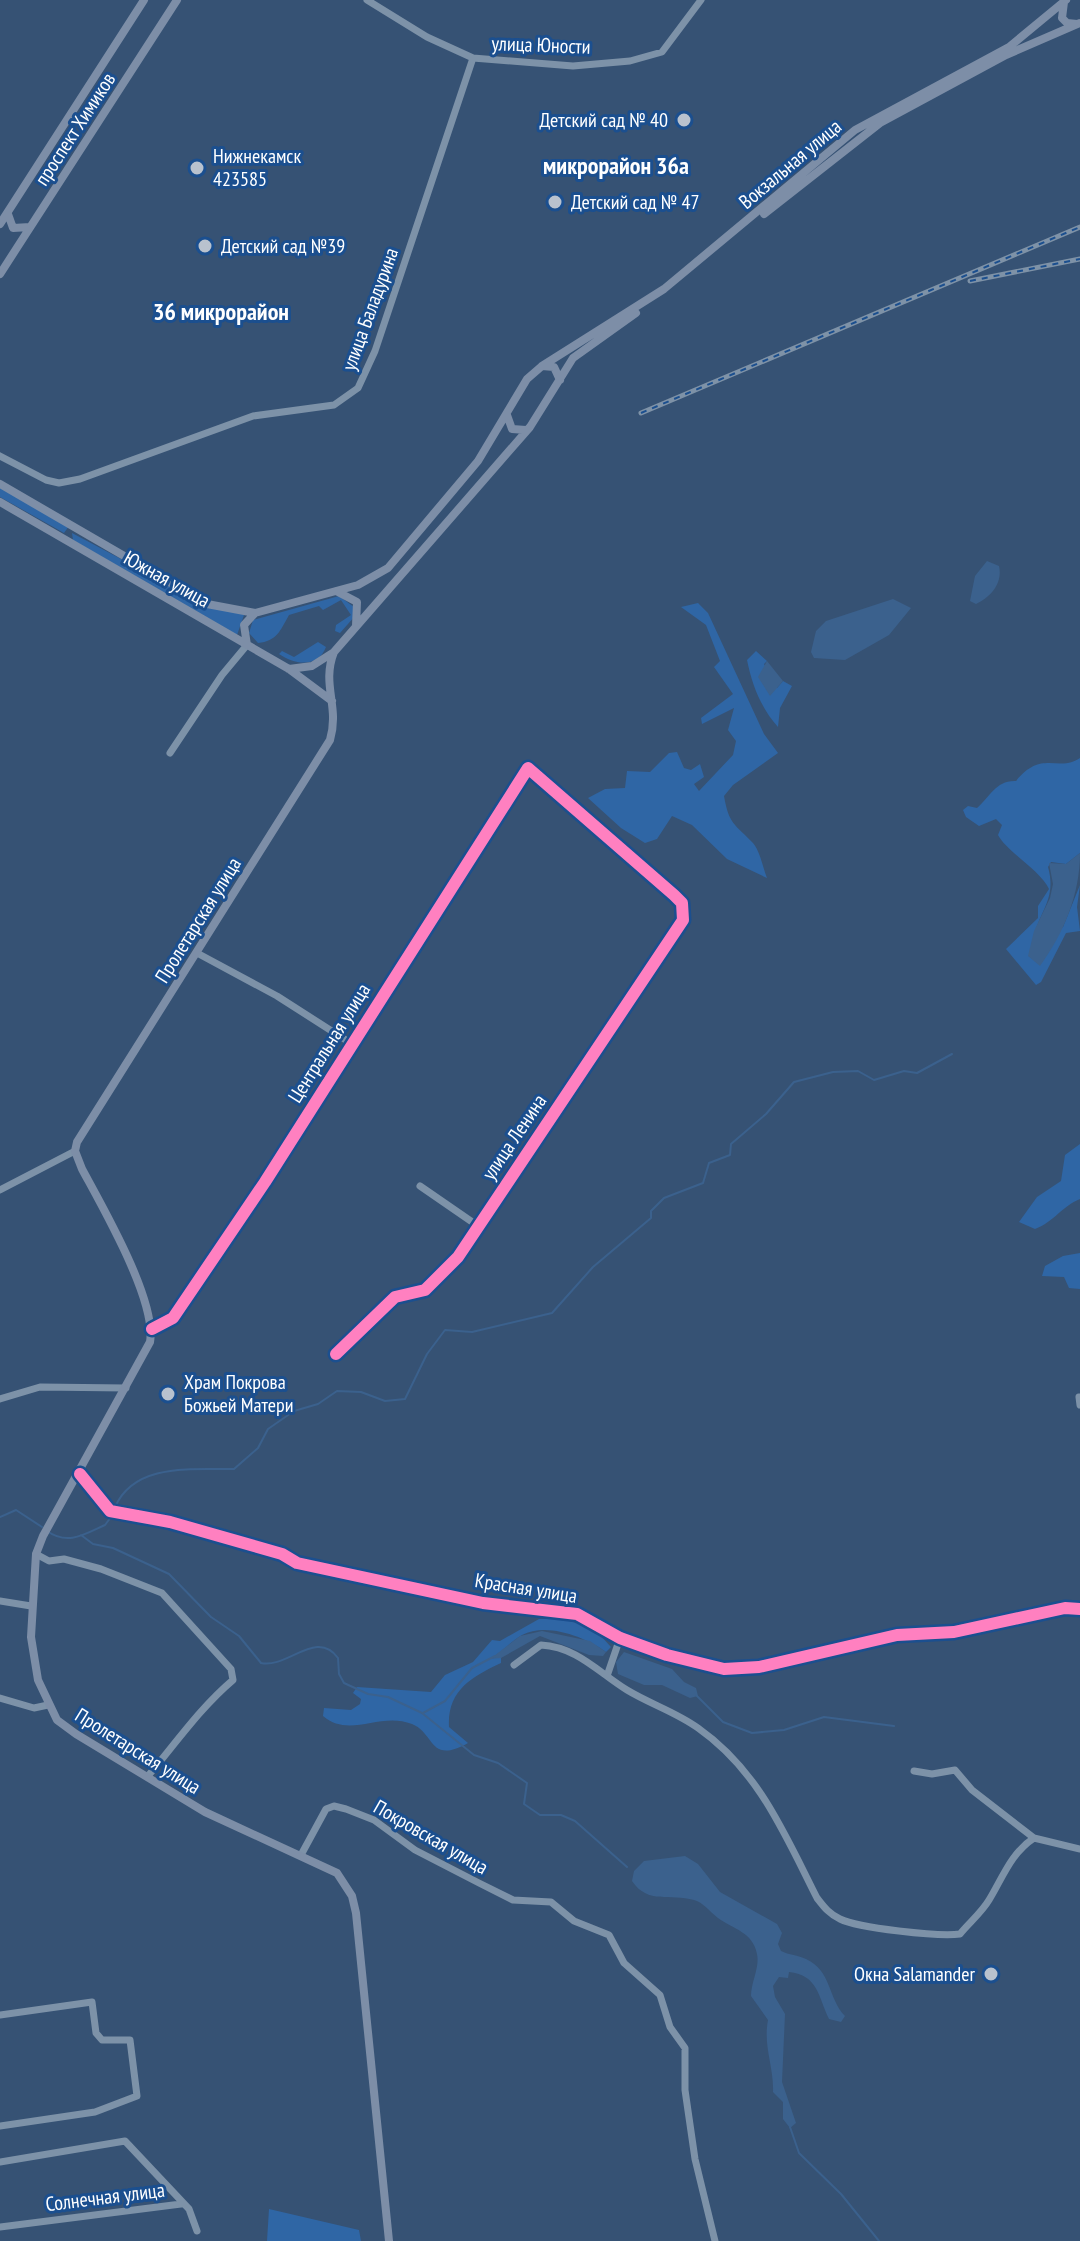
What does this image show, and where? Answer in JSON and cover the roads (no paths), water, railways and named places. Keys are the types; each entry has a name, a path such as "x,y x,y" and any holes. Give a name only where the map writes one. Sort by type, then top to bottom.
{"main road":[{"name":"проспект Химиков","path":"0,224 144,0"},
{"name":"проспект Химиков","path":"0,274 177,0"},
{"path":"1065,1 1062,18 1070,24 1079,24"},
{"name":"Вокзальная улица","path":"255,613 337,592 388,568 478,461 527,379 542,366 664,289 855,130 1009,47 1065,1"},
{"name":"Вокзальная улица","path":"289,669 312,666 334,652 530,427 584,349 670,290 861,135 941,89 1079,24"},
{"path":"10,209 7,219 13,228 24,230 33,224"},
{"path":"542,366 554,367 560,380"},
{"path":"507,414 512,429 520,431 530,427"},
{"name":"Южная улица","path":"0,484 207,604 255,613"},
{"name":"Южная улица","path":"0,502 247,645"},
{"path":"70,543 69,534 78,528"},
{"path":"337,592 357,602 355,627"},
{"path":"255,613 244,625 247,645 289,669 333,702"},
{"name":"Пролетарская улица","path":"75,1151 330,740 335,721 327,677 334,652"},
{"path":"75,1151 140,1289 152,1329"},
{"name":"Пролетарская улица","path":"152,1329 150,1342 80,1474 51,1521 36,1554 31,1606 33,1658 48,1705 57,1720 205,1812 337,1873 352,1896 389,2241"}],"street":[{"name":"улица Юности","path":"367,0 427,37 473,58 573,66 646,57 668,48 701,0"},
{"name":"улица Баладурина","path":"0,456 23,471 62,483 253,416 324,408 353,395 375,351 473,58"},
{"path":"170,753 222,675 247,645"},
{"name":"Центральная улица","path":"152,1329 173,1318 528,768 682,903"},
{"name":"улица Ленина","path":"336,1354 395,1297 425,1290 458,1257 683,920 682,903"},
{"path":"197,953 277,996 352,1044"},
{"path":"0,1190 75,1151"},
{"path":"420,1186 478,1226"},
{"path":"0,1399 40,1387 126,1388"},
{"path":"1079,1397 1080,1405"},
{"name":"Красная улица","path":"80,1474 110,1511 170,1522 282,1554 297,1563 347,1575 483,1603 577,1614 620,1638 724,1669 759,1667 897,1635 954,1632 1065,1608 1080,1609"},
{"path":"36,1554 49,1561 64,1559 101,1569 162,1593 231,1669 233,1680 200,1708 189,1727 148,1776"},
{"path":"0,1601 31,1606"},
{"path":"607,1676 620,1638"},
{"path":"514,1665 541,1645 556,1646 697,1727 745,1769 759,1787 817,1898 829,1913 844,1921 939,1936 960,1934 988,1903 1008,1864 1034,1838"},
{"path":"0,1698 34,1708 48,1705"},
{"path":"914,1771 932,1774 955,1770 972,1790 1034,1838 1080,1849"},
{"name":"Покровская улица","path":"301,1855 326,1809 334,1806 346,1809 389,1828 415,1850 513,1900 551,1902 574,1921 609,1935 624,1963 660,1995 670,2027 685,2048 685,2090 695,2159 715,2241"},
{"path":"0,2015 92,2002 96,2033 102,2040 130,2040 137,2096 95,2112 0,2126"},
{"path":"0,2162 125,2141 181,2204"},
{"name":"Солнечная улица","path":"0,2227 181,2204 189,2209 197,2231"}],"waterway":[{"path":"115,1507 124,1492 151,1475 184,1470 234,1469 258,1448 268,1429 294,1411 318,1404 337,1391 361,1392 385,1401 405,1399 427,1354 445,1330 472,1332 552,1313 593,1267 651,1218 651,1211 664,1198 703,1183 709,1163 730,1155 731,1144 766,1114 794,1082 833,1072 858,1071 874,1080 904,1071 917,1073 952,1054"},
{"path":"0,1517 16,1510 42,1527"},
{"path":"47,1531 62,1538 76,1537 105,1525 111,1517"},
{"path":"81,1535 93,1544 113,1548 169,1574 211,1617 239,1636 261,1663 281,1661 311,1648 330,1650 338,1658 339,1674 344,1683 368,1694 388,1697 422,1713 474,1755 498,1763 527,1783 524,1804 540,1815 561,1815 575,1821 627,1867"},
{"path":"423,1713 445,1701 472,1668 495,1656"},
{"path":"696,1695 723,1722 752,1733 784,1730 824,1717 894,1726"},
{"path":"790,2127 799,2153 841,2194 879,2241"}],"railway":[{"path":"641,413 1080,227"},
{"path":"970,281 1080,259"}],"place":[{"name":"Детский сад № 40","path":"684,120"},
{"name":"Нижнекамск 423585","path":"197,168"},
{"name":"Детский сад № 47","path":"555,202"},
{"name":"Детский сад №39","path":"205,246"},
{"name":"Храм Покрова Божьей Матери","path":"168,1394"},
{"name":"Окна Salamander","path":"991,1974"}],"district":[{"name":"микрорайон 36а","path":"616,165"},
{"name":"36 микрорайон","path":"221,311"}]}
